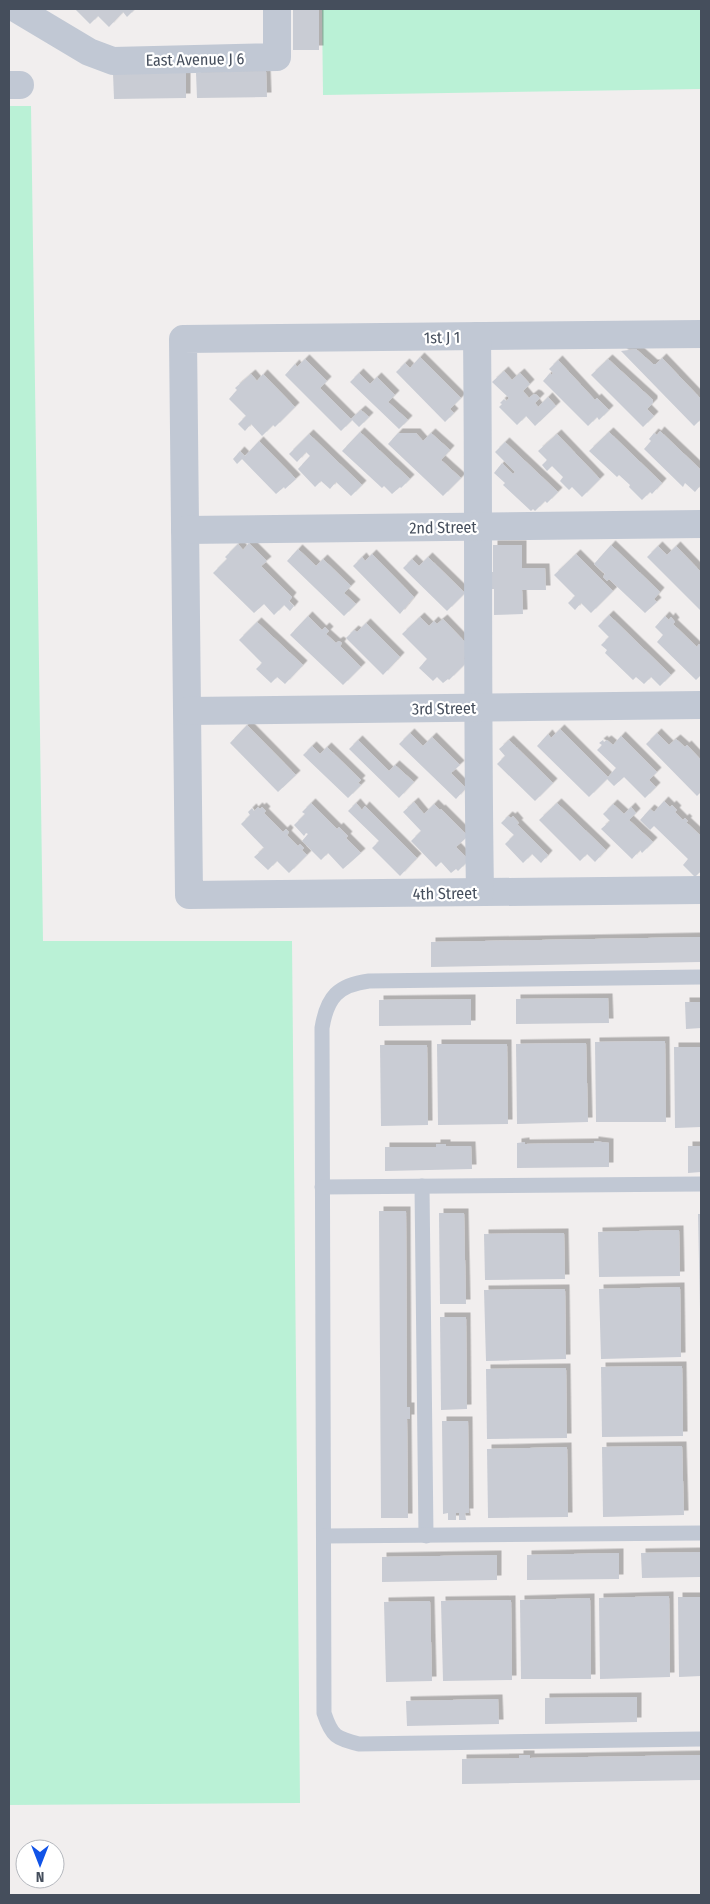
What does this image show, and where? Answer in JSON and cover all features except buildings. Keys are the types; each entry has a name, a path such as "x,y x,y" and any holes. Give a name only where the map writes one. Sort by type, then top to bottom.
{"street":[{"name":"East Avenue J 6","path":"16,9 89,52 113,61 277,57 277,9"},
{"name":"1st J 1","path":"185,530 183,339 701,334"},
{"path":"477,336 479,527 477,708 480,892"},
{"name":"2nd Street","path":"185,530 701,524"},
{"path":"185,530 187,711"},
{"name":"3rd Street","path":"187,711 701,705"},
{"name":"4th Street","path":"187,711 189,896 701,890"}],"lane":[{"path":"701,977 369,981 353,983 333,996 324,1012 322,1028 324,1713 330,1730 340,1739 359,1744 701,1739"},
{"path":"322,1187 701,1184"},
{"path":"422,1186 426,1536"},
{"path":"324,1536 701,1533"}],"green space":[{"path":"322,9 701,9 701,89 323,95"},
{"path":"9,106 31,106 43,941 292,941 300,1803 9,1805"}]}
